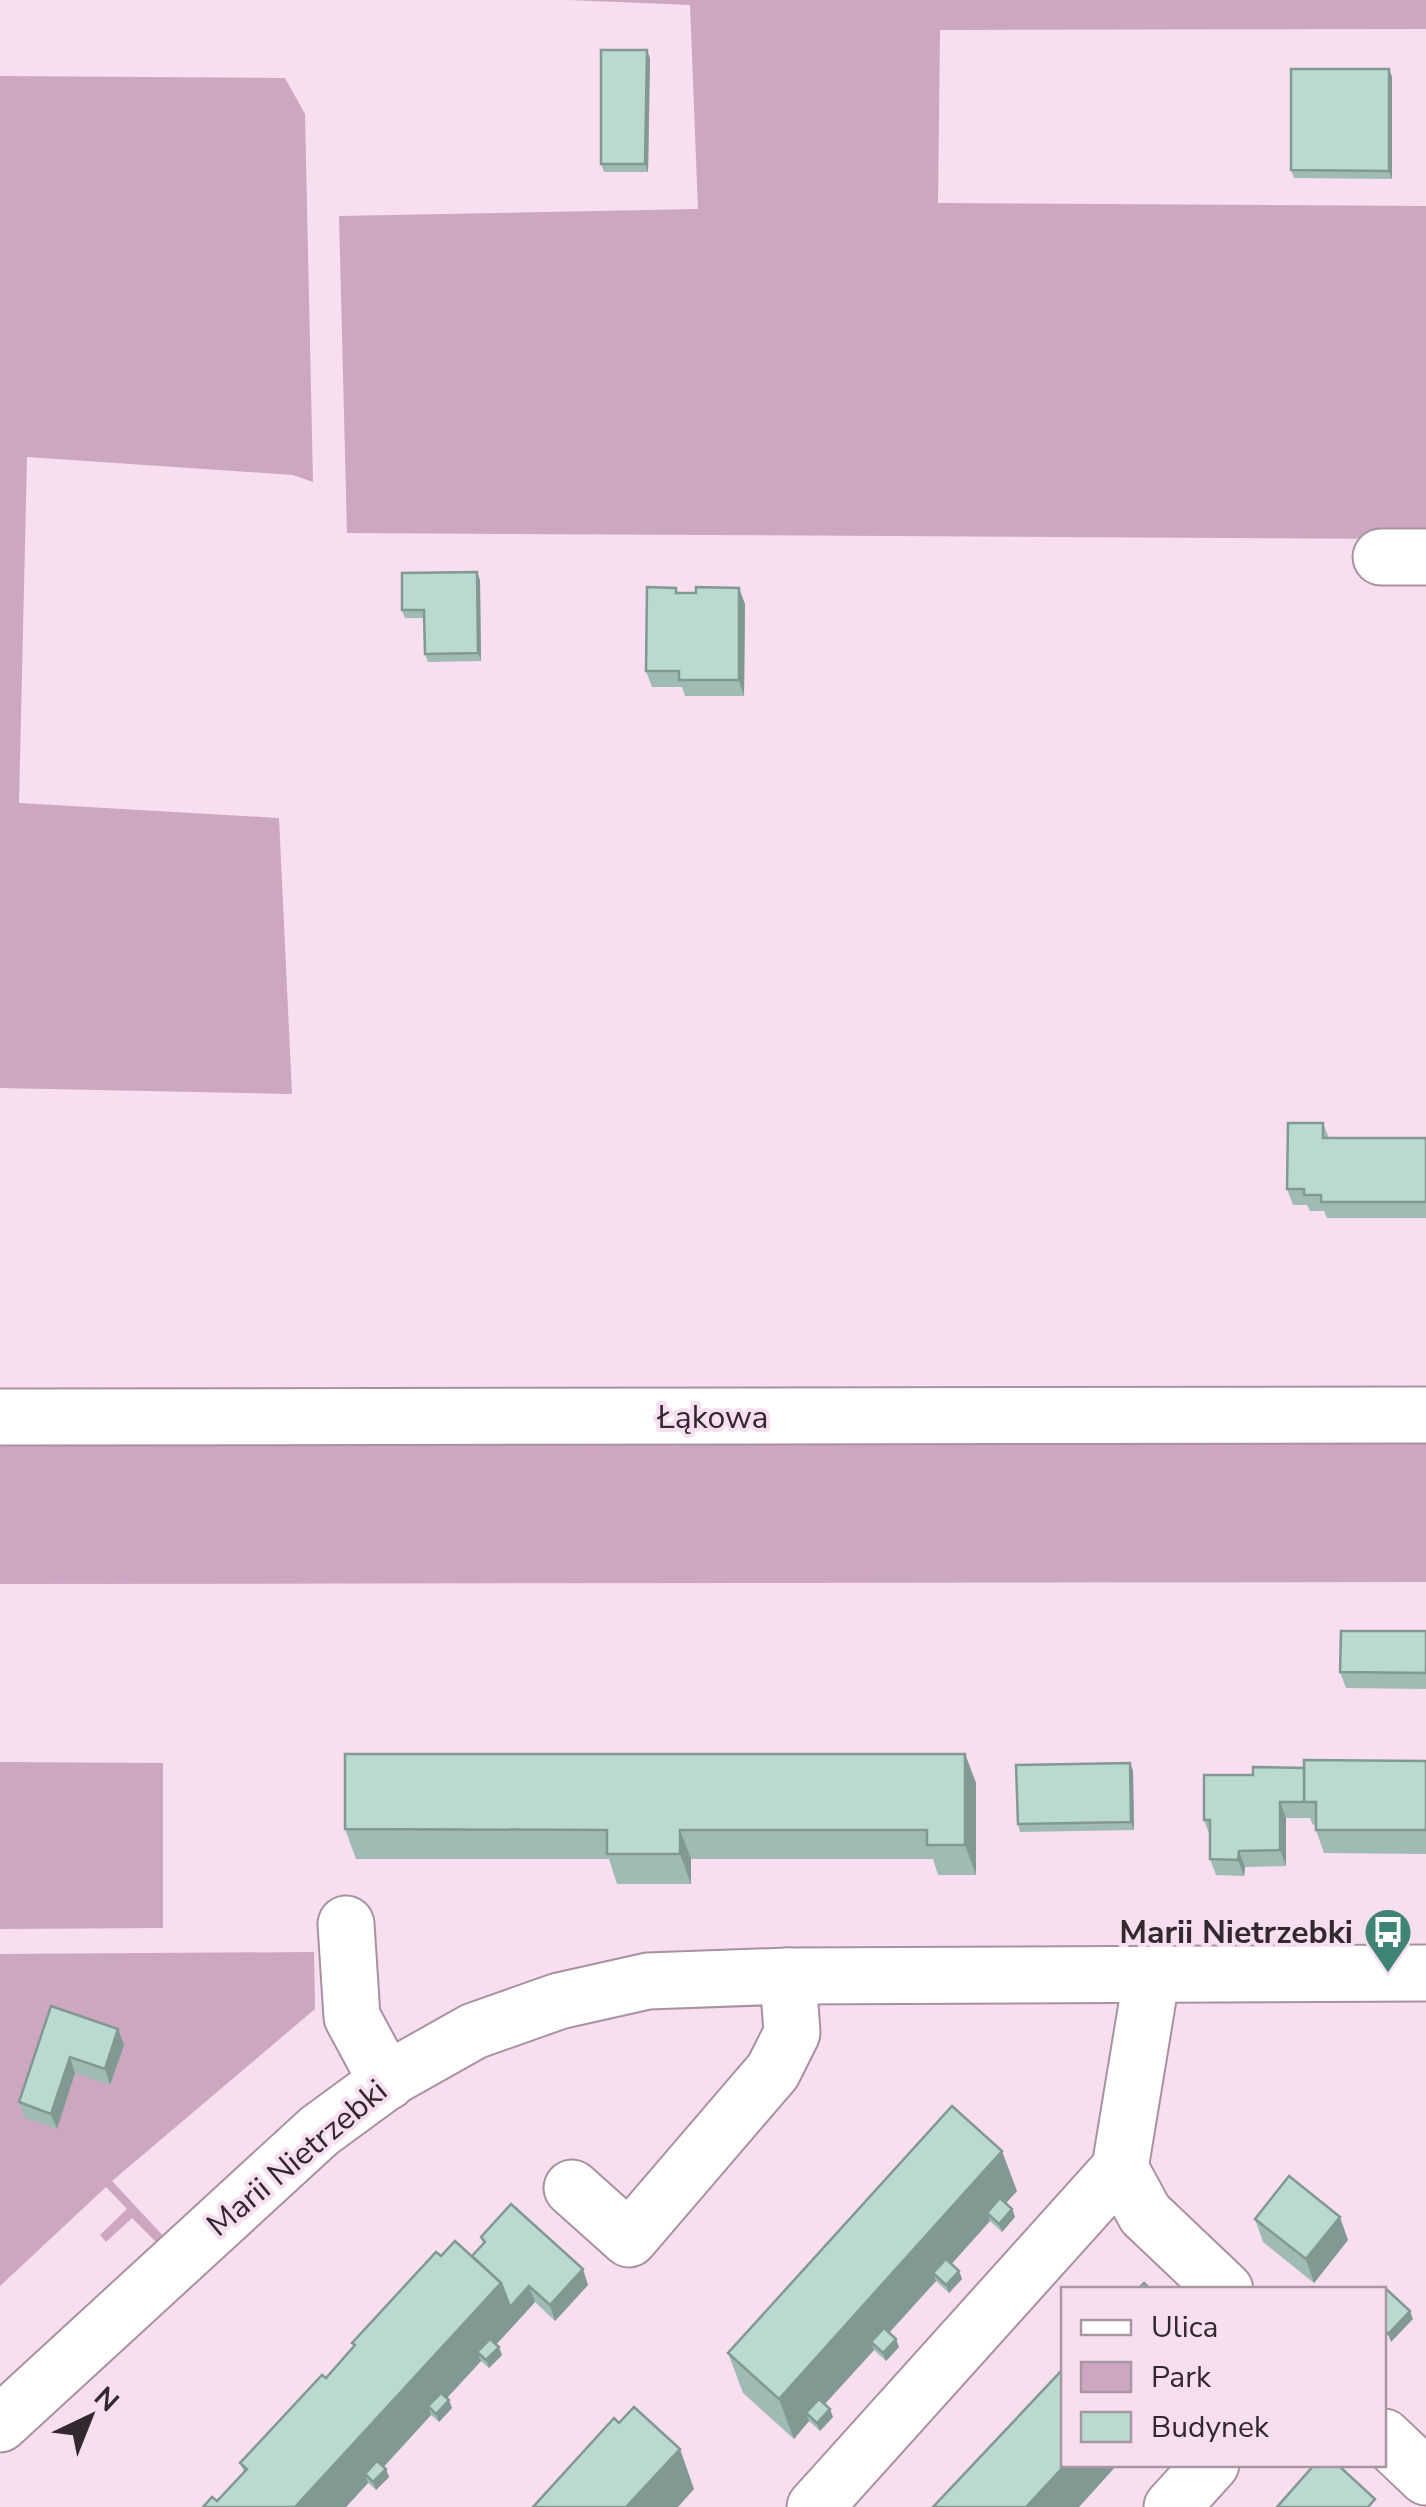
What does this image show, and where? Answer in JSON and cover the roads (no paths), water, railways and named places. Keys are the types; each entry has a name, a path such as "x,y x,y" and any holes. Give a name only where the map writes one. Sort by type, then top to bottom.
{"street":[{"name":"Łąkowa","path":"0,1418 1426,1415"},
{"path":"346,1924 352,2018 387,2082"},
{"path":"815,2507 1120,2168 1152,1974"},
{"name":"Marii Nietrzebki","path":"0,2424 318,2132 387,2082 474,2031 559,2001 648,1981 788,1976 1426,1974"},
{"path":"572,2188 629,2239 773,2071 792,2033 788,1976"},
{"path":"1120,2168 1144,2214 1223,2287"},
{"path":"1386,2439 1426,2477"},
{"path":"1172,2507 1208,2467"}],"place":[{"name":"Marii Nietrzebki","path":"1388,1974"}]}
